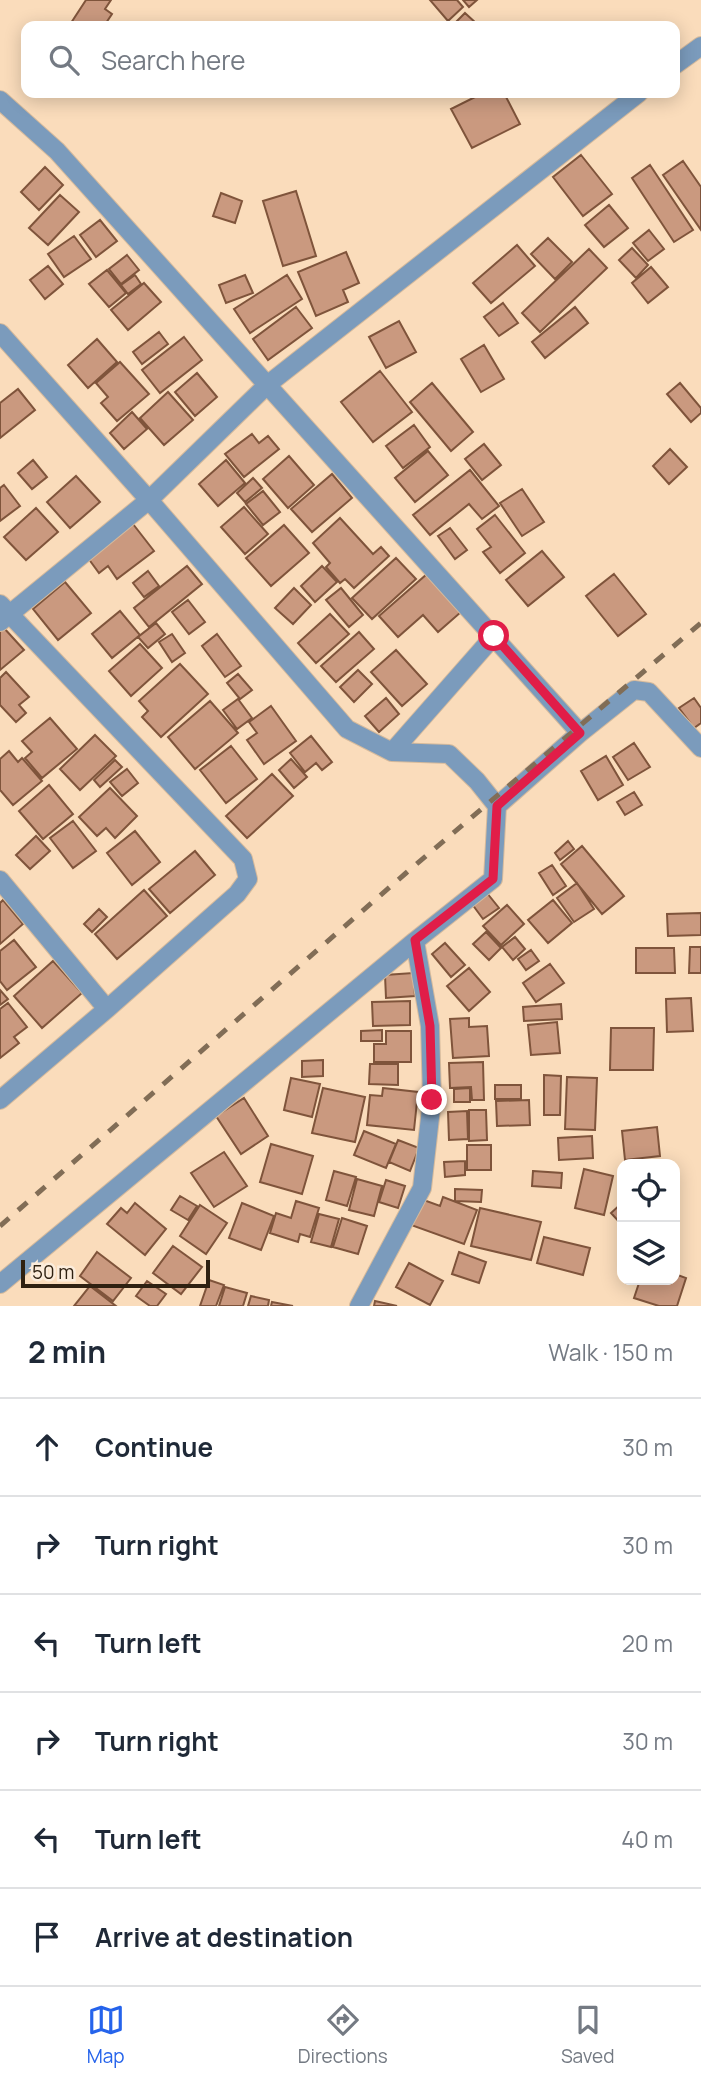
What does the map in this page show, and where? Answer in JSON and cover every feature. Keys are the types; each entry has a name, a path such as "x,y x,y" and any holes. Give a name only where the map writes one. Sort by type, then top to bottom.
{"street":[{"path":"680,61 701,46"},
{"path":"0,1100 237,894 248,879 243,859 3,613 149,499 267,385 633,98"},
{"path":"0,100 57,151 580,733"},
{"path":"0,333 149,499 347,729 392,752 449,754 477,781 497,806 493,879 415,940 0,1284"},
{"path":"392,752 494,636"},
{"path":"497,806 634,690 649,692 701,748"},
{"path":"0,880 107,1009"},
{"path":"359,1306 422,1188 432,1100 430,1026 415,940"}],"building":[{"path":"86,0 111,0 105,9 112,14 107,21 72,21"},
{"path":"430,0 457,0 463,7 448,21"},
{"path":"463,0 477,0 469,7"},
{"path":"465,13 474,21 457,21"},
{"path":"473,98 507,98 520,124 472,148 451,109"},
{"path":"581,155 612,194 583,216 553,177"},
{"path":"683,161 701,187 701,230 663,175"},
{"path":"650,165 693,230 674,242 632,178"},
{"path":"45,167 63,185 39,210 21,192"},
{"path":"296,191 316,256 283,266 263,201"},
{"path":"221,193 242,201 235,223 213,216"},
{"path":"60,195 79,212 48,245 29,228"},
{"path":"609,205 628,228 604,247 585,225"},
{"path":"100,220 117,241 96,257 80,235"},
{"path":"649,230 664,249 648,261 633,243"},
{"path":"74,236 91,259 64,277 48,254"},
{"path":"548,238 572,262 555,279 531,254"},
{"path":"517,245 535,266 491,303 473,283"},
{"path":"632,248 648,265 636,278 619,260"},
{"path":"589,249 607,268 540,332 522,313"},
{"path":"346,252 359,283 343,290 348,302 316,316 298,272"},
{"path":"127,255 139,270 121,284 109,269"},
{"path":"48,266 63,284 45,299 30,280"},
{"path":"651,267 668,287 648,303 632,283"},
{"path":"107,270 126,293 109,307 89,284"},
{"path":"135,275 141,284 128,294 121,285"},
{"path":"245,275 253,293 226,303 219,285"},
{"path":"287,275 302,299 250,333 234,309"},
{"path":"144,283 161,302 128,330 111,310"},
{"path":"503,303 518,323 499,336 484,317"},
{"path":"296,307 312,328 268,360 253,339"},
{"path":"575,307 588,323 545,358 532,342"},
{"path":"399,321 416,352 386,368 369,337"},
{"path":"159,332 168,344 142,364 133,352"},
{"path":"184,337 202,360 160,393 142,370"},
{"path":"97,339 117,362 88,388 68,365"},
{"path":"484,345 504,379 481,392 461,359"},
{"path":"120,362 149,394 117,421 101,403 108,397 96,383"},
{"path":"380,371 412,412 373,442 341,402"},
{"path":"197,373 217,397 195,416 175,392"},
{"path":"432,383 473,432 451,451 410,402"},
{"path":"680,383 701,408 701,413 691,422 667,394"},
{"path":"18,389 35,410 0,438 0,403"},
{"path":"168,392 193,420 164,445 140,418"},
{"path":"132,412 147,429 124,449 110,433"},
{"path":"414,425 430,447 403,468 386,446"},
{"path":"252,434 259,443 268,436 279,449 244,477 225,454"},
{"path":"484,444 501,465 482,480 465,459"},
{"path":"670,449 687,467 669,484 653,466"},
{"path":"428,451 448,475 415,502 395,478"},
{"path":"289,456 314,485 288,508 263,479"},
{"path":"33,460 47,477 32,489 18,473"},
{"path":"226,460 245,483 218,506 199,484"},
{"path":"470,470 499,506 482,519 469,504 430,535 413,515"},
{"path":"332,474 352,498 312,532 291,509"},
{"path":"76,476 100,502 70,528 47,502"},
{"path":"253,478 262,488 245,502 237,493"},
{"path":"4,485 20,506 0,521 0,488"},
{"path":"522,489 544,522 522,536 500,503"},
{"path":"263,491 280,512 263,525 246,504"},
{"path":"244,507 268,534 245,554 221,527"},
{"path":"36,508 58,532 26,560 4,537"},
{"path":"495,515 525,553 500,573 483,552 491,547 477,529"},
{"path":"340,518 373,554 381,547 389,556 354,588 345,579 340,583 326,567 330,563 313,543"},
{"path":"133,524 154,551 117,579 108,566 99,573 88,558"},
{"path":"284,525 309,553 271,586 246,558"},
{"path":"450,528 467,550 455,559 438,536"},
{"path":"542,551 564,577 528,606 506,580"},
{"path":"396,558 416,579 372,619 352,598"},
{"path":"187,566 202,584 149,627 134,608"},
{"path":"322,566 337,582 315,602 301,586"},
{"path":"148,571 159,586 144,597 133,583"},
{"path":"427,574 461,612 438,632 423,615 398,637 379,616"},
{"path":"614,574 646,614 618,636 586,596"},
{"path":"65,582 91,613 58,640 33,609"},
{"path":"294,588 311,605 293,624 275,608"},
{"path":"341,588 363,615 349,627 326,600"},
{"path":"188,600 205,622 189,634 172,612"},
{"path":"120,611 140,635 112,658 92,634"},
{"path":"330,614 349,634 316,663 298,643"},
{"path":"156,623 165,634 148,648 138,637"},
{"path":"3,627 24,650 0,670 0,630"},
{"path":"359,632 374,649 336,682 321,666"},
{"path":"172,634 185,653 172,662 159,642"},
{"path":"217,634 241,666 225,677 202,646"},
{"path":"140,644 162,668 131,696 109,671"},
{"path":"396,650 427,684 402,706 371,672"},
{"path":"180,664 208,694 161,737 142,717 148,711 139,701"},
{"path":"358,670 372,684 354,702 340,687"},
{"path":"6,672 29,697 19,705 26,713 16,722 0,705 0,678"},
{"path":"238,674 252,690 240,699 227,683"},
{"path":"386,698 399,714 379,732 365,716"},
{"path":"694,698 701,708 701,723 694,728 679,708"},
{"path":"238,699 252,718 237,729 223,710"},
{"path":"210,701 238,733 195,769 168,737"},
{"path":"271,706 296,741 264,764 247,740 257,733 249,722"},
{"path":"50,718 77,749 42,778 25,758 32,752 22,741"},
{"path":"95,735 116,756 80,790 60,769"},
{"path":"311,736 332,762 322,770 316,763 305,772 290,753"},
{"path":"634,743 650,767 628,780 613,757"},
{"path":"231,746 257,779 226,803 200,770"},
{"path":"9,751 18,762 22,758 42,781 13,805 0,790 0,759"},
{"path":"606,756 623,785 598,800 581,771"},
{"path":"291,759 307,777 294,788 279,770"},
{"path":"115,760 122,767 100,787 94,780"},
{"path":"127,769 138,783 122,796 110,782"},
{"path":"272,774 293,796 247,838 226,816"},
{"path":"49,785 73,814 43,839 19,811"},
{"path":"110,788 137,816 115,838 106,828 97,836 79,817"},
{"path":"634,792 642,805 625,815 617,802"},
{"path":"73,821 96,851 73,868 50,838"},
{"path":"135,831 160,862 132,885 107,853"},
{"path":"36,836 50,851 30,869 16,855"},
{"path":"568,841 574,849 560,860 555,853"},
{"path":"582,846 624,896 602,914 561,864"},
{"path":"195,851 215,875 170,913 149,889"},
{"path":"552,865 566,886 553,895 539,873"},
{"path":"577,883 594,909 574,922 557,898"},
{"path":"144,890 167,916 117,959 95,934"},
{"path":"487,893 499,908 483,919 472,904"},
{"path":"3,900 23,924 0,944 0,903"},
{"path":"553,900 572,923 548,943 528,920"},
{"path":"507,905 524,924 501,945 483,926"},
{"path":"99,909 107,917 92,932 84,924"},
{"path":"701,913 701,935 668,936 667,914"},
{"path":"486,932 501,948 489,960 473,944"},
{"path":"515,937 525,949 513,960 502,947"},
{"path":"14,940 36,967 7,990 0,981 0,951"},
{"path":"445,943 465,965 451,977 432,954"},
{"path":"690,947 701,947 701,973 689,973"},
{"path":"636,948 674,948 675,973 636,973"},
{"path":"531,950 539,961 526,970 518,959"},
{"path":"53,961 82,993 42,1028 14,996"},
{"path":"550,964 564,983 536,1002 523,983"},
{"path":"469,968 490,992 469,1011 447,986"},
{"path":"413,973 415,996 386,998 385,975"},
{"path":"0,990 8,999 0,1005"},
{"path":"691,998 693,1031 667,1032 666,999"},
{"path":"410,1001 410,1025 373,1026 372,1002"},
{"path":"8,1003 27,1027 14,1037 19,1043 0,1058 0,1009"},
{"path":"561,1004 562,1019 524,1021 523,1007"},
{"path":"469,1018 469,1027 487,1026 489,1056 453,1058 450,1019"},
{"path":"557,1022 560,1053 531,1055 528,1025"},
{"path":"611,1028 654,1028 653,1070 610,1070"},
{"path":"382,1030 382,1041 361,1041 361,1031"},
{"path":"386,1031 411,1031 411,1062 374,1062 374,1044 386,1044"},
{"path":"323,1060 323,1076 302,1077 302,1061"},
{"path":"483,1062 484,1100 472,1100 471,1087 450,1088 449,1063"},
{"path":"370,1064 398,1064 398,1085 369,1084"},
{"path":"544,1075 561,1076 560,1115 544,1115"},
{"path":"567,1077 597,1078 595,1130 565,1129"},
{"path":"291,1078 320,1084 312,1117 284,1110"},
{"path":"495,1085 521,1085 521,1099 495,1099"},
{"path":"323,1088 365,1097 355,1142 312,1133"},
{"path":"383,1088 418,1092 414,1130 367,1125 370,1095 382,1096"},
{"path":"470,1088 470,1102 454,1102 454,1089"},
{"path":"244,1098 268,1136 241,1154 216,1116"},
{"path":"529,1100 530,1125 497,1126 496,1101"},
{"path":"469,1110 486,1110 487,1140 469,1141"},
{"path":"467,1111 468,1139 449,1140 448,1112"},
{"path":"657,1127 660,1156 625,1159 622,1131"},
{"path":"364,1131 396,1144 386,1168 354,1155"},
{"path":"592,1136 593,1158 559,1160 558,1138"},
{"path":"398,1140 419,1148 410,1171 389,1162"},
{"path":"271,1144 313,1156 302,1194 260,1182"},
{"path":"467,1145 491,1145 491,1170 467,1170"},
{"path":"224,1152 247,1186 214,1207 191,1173"},
{"path":"465,1161 465,1175 445,1177 444,1162"},
{"path":"584,1169 613,1176 604,1215 575,1208"},
{"path":"334,1171 356,1177 347,1206 326,1200"},
{"path":"533,1171 562,1173 561,1188 532,1186"},
{"path":"357,1179 382,1186 374,1216 349,1210"},
{"path":"386,1180 405,1186 398,1208 379,1202"},
{"path":"455,1189 482,1190 481,1202 455,1201"},
{"path":"180,1196 197,1206 188,1220 171,1210"},
{"path":"443,1197 477,1210 464,1244 411,1225 421,1199 440,1206"},
{"path":"296,1201 319,1208 310,1237 300,1234 298,1242 270,1233 276,1213 291,1218"},
{"path":"135,1203 166,1229 145,1255 107,1224 121,1208 127,1213"},
{"path":"242,1203 274,1216 261,1250 229,1238"},
{"path":"200,1205 227,1223 206,1254 180,1236"},
{"path":"480,1208 541,1222 531,1260 471,1246"},
{"path":"617,1208 617,1220 611,1213"},
{"path":"319,1214 339,1219 331,1247 311,1242"},
{"path":"342,1218 367,1226 358,1254 333,1247"},
{"path":"544,1237 590,1248 583,1275 537,1263"},
{"path":"173,1246 202,1267 181,1294 153,1273"},
{"path":"97,1252 131,1278 113,1301 80,1276"},
{"path":"459,1252 486,1262 479,1283 452,1274"},
{"path":"409,1263 443,1281 430,1305 396,1287"},
{"path":"680,1276 686,1278 677,1306 659,1306 634,1298 638,1285 680,1285"},
{"path":"209,1280 224,1285 216,1306 200,1306"},
{"path":"147,1281 166,1294 157,1306 150,1306 136,1296"},
{"path":"90,1286 116,1306 74,1306"},
{"path":"225,1287 247,1293 243,1306 219,1306"},
{"path":"251,1296 269,1300 268,1306 248,1306"},
{"path":"375,1301 397,1306 374,1306"},
{"path":"272,1302 293,1306 271,1306"}],"railway":[{"path":"0,1226 406,873 701,623"}],"route":[{"path":"432,1100 430,1026 415,940 493,879 497,806 580,733 494,636"}]}
